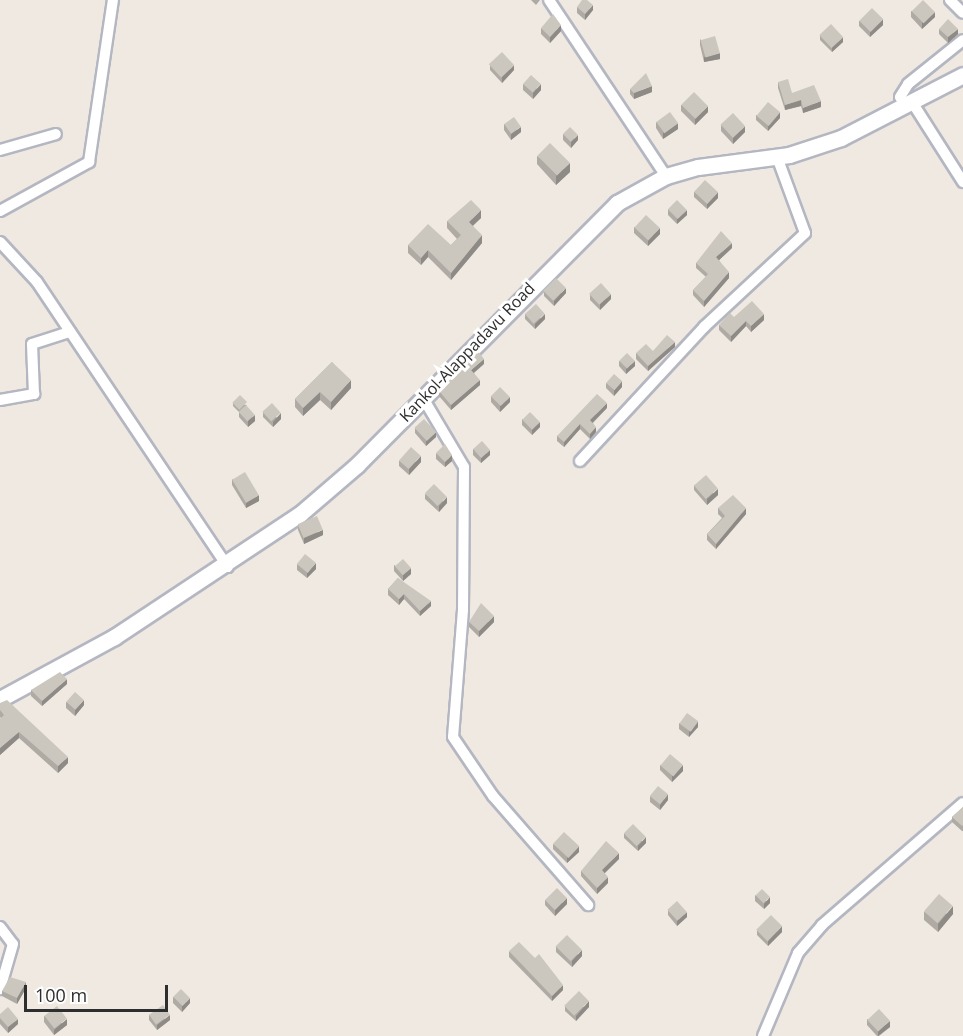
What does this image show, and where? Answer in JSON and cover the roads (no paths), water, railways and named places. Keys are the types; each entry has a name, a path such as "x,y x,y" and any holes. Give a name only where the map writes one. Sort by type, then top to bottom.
{"main road":[{"name":"Kankol-Alappadavu Road","path":"0,699 228,567 341,479 591,226 617,203 666,176 777,157 841,138 963,75"}],"street":[{"path":"0,211 88,162 113,0"},
{"path":"549,0 666,176"},
{"path":"950,0 963,13"},
{"path":"963,40 908,84 900,97 908,104 963,181"},
{"path":"0,150 56,134"},
{"path":"580,461 704,327 805,233 777,157"},
{"path":"0,242 37,282 228,567"},
{"path":"0,400 34,394 32,344 70,332"},
{"path":"423,398 464,467 463,610 453,736 493,796 588,905"},
{"path":"763,1036 798,953 810,939 869,879 963,803"},
{"path":"0,927 13,944 0,989"}]}
